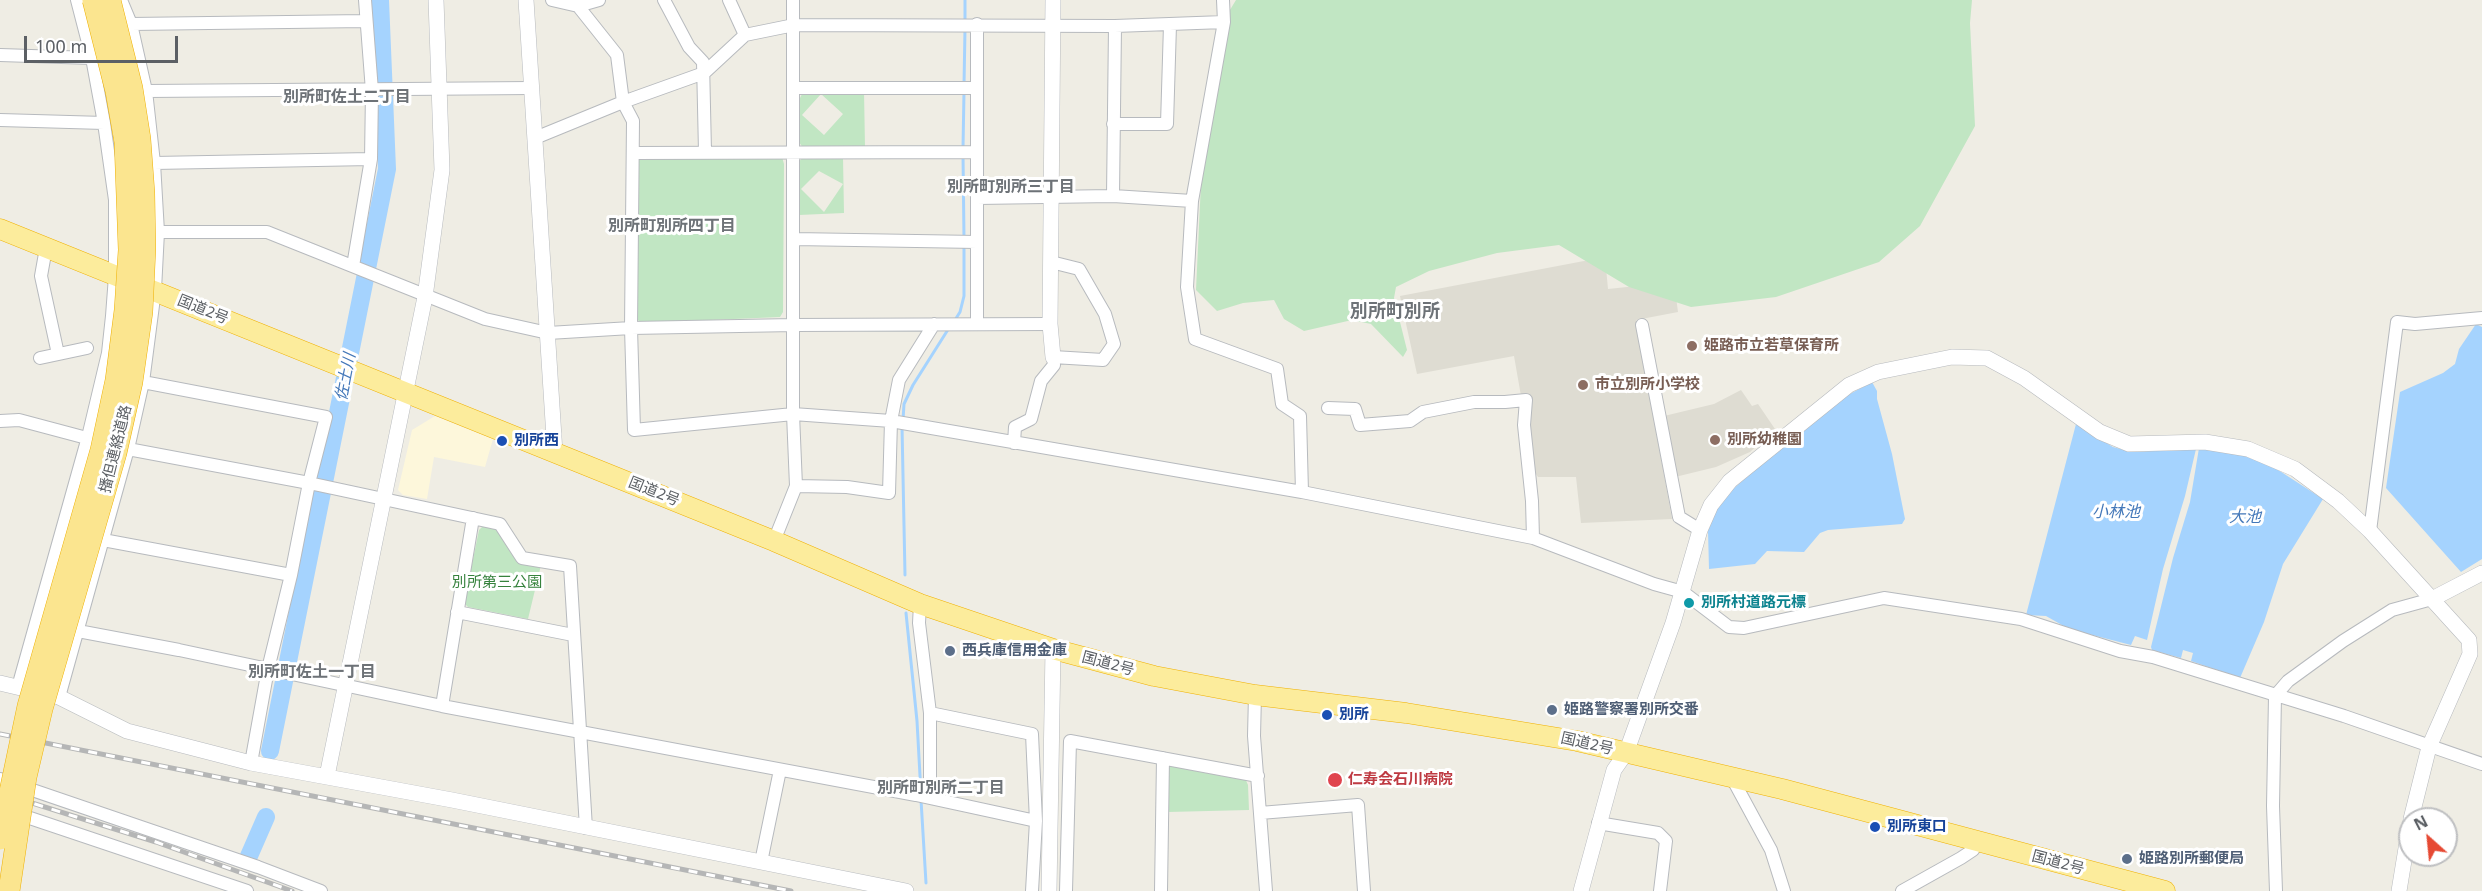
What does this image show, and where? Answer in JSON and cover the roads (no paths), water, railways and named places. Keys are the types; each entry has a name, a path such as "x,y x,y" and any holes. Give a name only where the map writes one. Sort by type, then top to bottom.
{"highway":[{"name":"播但連絡道路","path":"0,839 28,706 101,450 116,380 125,310 129,250 125,142 116,91 93,0"},
{"name":"播但連絡道路","path":"9,891 26,777 42,709 116,453 132,382 142,312 144,204 140,139 132,88 110,0"},
{"name":"国道2号","path":"0,229 774,541 920,604 1053,649 1154,676 1255,695 1406,713 1521,730 1782,789 2123,886 2165,891"}],"street":[{"path":"18,687 88,437 108,352 116,276 115,200 92,58 77,0"},
{"path":"59,697 128,449 143,382 155,290 158,232 154,163 146,91 131,24 121,0"},
{"path":"360,269 380,91 366,21 365,0"},
{"path":"327,776 425,297 442,170 436,0"},
{"path":"526,0 555,453"},
{"path":"552,0 578,6 599,0"},
{"path":"664,0 689,47 703,62 705,152"},
{"path":"729,0 745,35"},
{"path":"774,541 796,486 793,414 793,0"},
{"path":"1014,443 1015,427 1030,419 1041,381 1054,365 1050,324 1053,0"},
{"path":"1223,0 1224,22 1192,201 1187,287 1195,339 1277,369 1282,404 1300,416 1302,492"},
{"path":"578,6 617,55 623,102 633,121 634,430 793,414 891,422 1302,492 1533,538 1654,584 1683,592 1729,627 1744,627 1884,598 2021,619 2120,651 2153,657 2344,716 2482,764"},
{"path":"131,24 366,21"},
{"path":"535,138 623,102 704,73 745,35 794,25 1115,26 1224,22"},
{"path":"976,24 977,324"},
{"path":"1113,124 1167,124 1170,25"},
{"path":"1113,196 1115,26"},
{"path":"0,55 92,58"},
{"path":"794,88 976,87"},
{"path":"146,91 380,91 532,88"},
{"path":"0,120 104,123"},
{"path":"634,153 977,152"},
{"path":"154,163 371,159"},
{"path":"977,198 1113,196 1192,201"},
{"path":"158,232 267,232 425,297 485,319 548,333 632,328 794,325 1050,324"},
{"path":"794,239 977,242"},
{"path":"46,248 41,276 58,354"},
{"path":"1051,262 1079,270 1105,314 1114,344 1103,360 1053,357"},
{"path":"2370,531 2397,322 2415,324 2482,318"},
{"path":"796,486 847,486 890,493 891,422 899,380 934,324"},
{"path":"1642,325 1679,517 1700,530"},
{"path":"40,358 87,348"},
{"path":"1581,891 1614,770 1626,753 1683,592 1700,530 1711,505 1730,481 1849,385 1878,372 1952,357 1987,358 2024,378 2100,432 2129,444 2205,442 2248,449 2295,469 2338,501 2370,531 2469,640 2470,654 2429,747 2414,807"},
{"path":"143,382 326,417 319,485 291,575 280,671 251,763"},
{"path":"1328,408 1355,409 1360,425 1410,421 1423,412 1474,402 1526,400 1524,425 1532,501 1533,538"},
{"path":"0,421 19,420 128,449 319,485 500,524 522,558 570,566 573,635 582,732 586,828"},
{"path":"442,706 473,518"},
{"path":"103,540 291,575"},
{"path":"2276,891 2273,806 2275,696 2289,681 2343,641 2392,610 2432,599 2482,573"},
{"path":"920,604 919,622 930,713 924,797"},
{"path":"457,612 573,635"},
{"path":"78,631 442,706 924,797 1036,821"},
{"path":"1048,891 1053,649"},
{"path":"0,683 59,697 127,731 251,763 327,776 906,891"},
{"path":"1255,695 1254,736 1266,891"},
{"path":"930,713 1032,734 1036,821 1032,891"},
{"path":"1066,891 1070,741 1258,776"},
{"path":"1161,891 1163,758"},
{"path":"761,862 780,770"},
{"path":"1732,778 1770,850 1784,891"},
{"path":"0,779 258,867 321,891"},
{"path":"1260,813 1358,805 1364,891"},
{"path":"0,808 98,839 247,891"},
{"path":"1598,823 1658,833 1665,841 1660,891"},
{"path":"1902,891 1961,858 1973,850 1977,843"},
{"path":"2399,891 2403,867"}],"water":[{"path":"2476,324 2482,327 2482,559 2461,572 2386,488 2400,392 2443,373 2455,364 2459,349"},
{"path":"1872,382 1877,391 1877,399 1892,454 1905,519 1902,524 1828,530 1820,533 1804,552 1767,551 1755,564 1709,569 1708,531 1716,509 1724,497 1839,400"},
{"name":"小林池","path":"2076,424 2113,447 2132,452 2196,449 2185,496 2163,569 2147,640 2135,636 2131,645 2069,629 2046,616 2026,615"},
{"name":"大池","path":"2199,448 2242,455 2272,466 2323,499 2283,564 2264,622 2240,678 2191,661 2193,653 2183,650 2181,658 2152,650 2151,647 2173,558 2190,502"}],"waterway":[{"name":"佐土川","path":"270,751 387,169 380,0"},
{"path":"965,0 965,22"},
{"path":"964,85 965,29"},
{"path":"963,148 964,92"},
{"path":"963,155 964,238"},
{"path":"955,320 960,312 964,296 964,245"},
{"path":"903,420 904,404 913,385 949,328"},
{"path":"902,426 905,575"},
{"path":"906,613 917,721 921,794"},
{"path":"921,800 926,883"},
{"name":"佐土川","path":"249,856 266,817"}],"railway":[{"path":"0,734 791,891"},
{"path":"0,793 156,842 292,891"}],"place":[{"name":"姫路市立若草保育所","path":"1692,346"},
{"name":"市立別所小学校","path":"1583,385"},
{"name":"別所幼稚園","path":"1715,440"},
{"name":"別所西","path":"502,441"},
{"name":"別所村道路元標","path":"1689,603"},
{"name":"西兵庫信用金庫","path":"950,651"},
{"name":"姫路警察署別所交番","path":"1552,710"},
{"name":"別所","path":"1327,715"},
{"name":"仁寿会石川病院","path":"1335,780"},
{"name":"別所東口","path":"1875,827"},
{"name":"姫路別所郵便局","path":"2127,859"}],"district":[{"name":"別所町佐土二丁目","path":"347,97"},
{"name":"別所町別所三丁目","path":"1011,187"},
{"name":"別所町別所四丁目","path":"672,226"},
{"name":"別所町別所","path":"1395,312"},
{"name":"別所町佐土一丁目","path":"312,672"},
{"name":"別所町別所二丁目","path":"941,788"}],"park label":[{"name":"別所第三公園","path":"497,583"}]}
